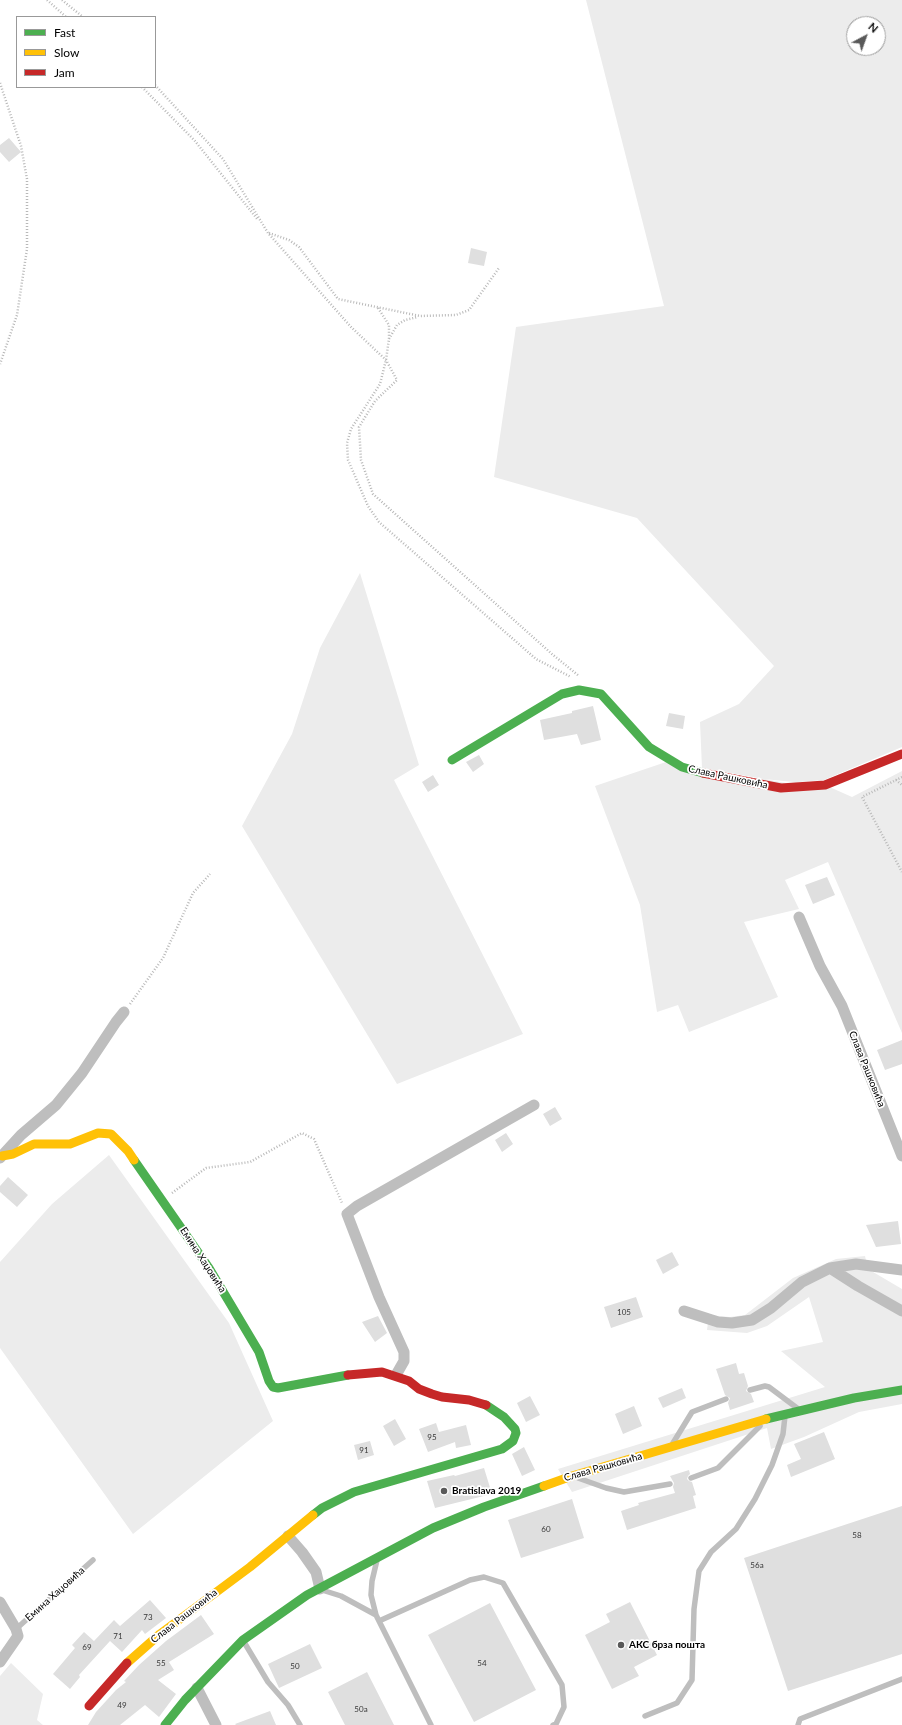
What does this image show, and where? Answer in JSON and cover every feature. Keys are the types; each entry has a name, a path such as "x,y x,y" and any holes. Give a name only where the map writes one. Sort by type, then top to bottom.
{"street":[{"name":"Слава Рашковића","path":"452,760 562,694 579,690 601,694 649,747 682,767 702,773 782,788 825,785 902,754"},
{"name":"Слава Рашковића","path":"799,917 820,966 842,1006 902,1156"},
{"name":"Емина Хаџовића","path":"1,1157 21,1135 56,1106 82,1073 124,1012"},
{"path":"396,1376 404,1361 404,1352 379,1296 347,1214 357,1206 534,1105"},
{"name":"Емина Хаџовића","path":"1,1157 13,1154 34,1144 70,1144 98,1133 105,1132 111,1134 128,1151 209,1268 259,1352 269,1381 273,1387 278,1388 342,1375 382,1372 409,1381"},
{"path":"684,1311 718,1322 732,1323 752,1320 771,1308 802,1282 830,1268 856,1264 902,1270"},
{"path":"830,1268 902,1311"},
{"name":"Слава Рашковића","path":"89,1706 132,1658 160,1634 250,1567 317,1512 340,1498 393,1480 502,1449 516,1436 515,1428 495,1410 488,1406 469,1400 442,1397 432,1394 419,1389 409,1381"},
{"name":"Слава Рашковића","path":"165,1725 197,1688 243,1640 308,1595 344,1574 433,1528 484,1507 572,1476 785,1414 848,1399 902,1390"},
{"path":"288,1536 302,1552 316,1572 320,1589"},
{"name":"Емина Хаџовића","path":"0,1602 16,1629 18,1636 0,1662"},
{"path":"197,1688 216,1725"}],"lane":[{"path":"750,1390 765,1386 769,1387 800,1411"},
{"path":"670,1448 692,1412 726,1399"},
{"path":"645,1716 677,1703 692,1680 694,1609 699,1571 711,1552 736,1529 755,1499 772,1465 784,1434 785,1414"},
{"path":"691,1478 718,1468 767,1419"},
{"path":"572,1476 606,1488 624,1492 670,1484"},
{"path":"378,1556 372,1581 371,1595 377,1618 431,1725"},
{"name":"Емина Хаџовића","path":"16,1629 93,1560"},
{"path":"377,1618 470,1580 484,1577 503,1583 562,1685 564,1707 556,1724 553,1725"},
{"path":"320,1589 341,1596 377,1618"},
{"path":"243,1640 268,1682 288,1705 300,1725"},
{"path":"798,1725 800,1719 902,1679"}],"path":[{"path":"47,0 65,16"},
{"path":"62,0 82,16"},
{"path":"0,83 21,146 27,179 27,249 17,315 0,364"},
{"path":"156,86 223,160 268,233 289,240 298,247 338,299 420,316 456,315 469,310 499,268"},
{"path":"143,88 195,141 268,233 351,327 386,360 397,380 375,400 359,427 361,460 373,494 552,654 583,679"},
{"path":"378,308 388,325 389,339 386,360 380,384 351,429 347,443 348,460 368,506 379,522 536,659 576,680"},
{"path":"389,339 397,325 401,322 420,316"},
{"path":"902,777 862,797 902,872"},
{"path":"896,780 902,785"},
{"path":"124,1012 163,958 193,893 210,874"},
{"path":"162,1200 206,1168 250,1162 302,1133 314,1139 347,1214"}],"shaded area":[{"path":"586,0 902,0 902,747 824,780 786,783 702,768 700,722 739,704 774,666 637,518 494,477 516,327 664,306"},
{"path":"360,573 419,765 394,780 523,1034 397,1084 242,826 292,734 320,648"},
{"path":"669,761 702,773 825,785 852,797 902,771 902,1033 828,862 785,880 799,909 744,922 778,997 689,1032 678,1005 657,1012 640,905 595,786"},
{"path":"109,1155 229,1323 273,1421 133,1534 0,1348 0,1262 52,1204"},
{"path":"865,1256 868,1269 902,1289 902,1404 859,1412 804,1437 771,1449 767,1428 572,1492 558,1469 825,1387 781,1351 823,1342 809,1297 767,1326 747,1333 707,1330 709,1315 730,1317 745,1315 793,1278 836,1259"},
{"path":"11,1663 43,1694 37,1720 43,1725 0,1725 0,1676"}],"building":[{"path":"9,138 21,152 9,162 0,152 0,145"},
{"path":"471,248 487,252 484,266 468,263"},
{"path":"593,706 601,740 581,745 577,734 544,740 540,720 572,713 572,711"},
{"path":"669,713 685,716 683,729 666,726"},
{"path":"479,755 484,764 473,772 466,762"},
{"path":"433,775 439,785 428,792 422,782"},
{"path":"827,877 835,895 813,904 805,885"},
{"path":"902,1040 902,1064 885,1070 877,1050"},
{"path":"555,1107 562,1119 550,1126 543,1114"},
{"path":"506,1133 513,1144 502,1152 495,1140"},
{"path":"8,1177 28,1195 17,1207 0,1192 0,1186"},
{"path":"898,1221 901,1244 876,1247 866,1225"},
{"path":"672,1252 679,1265 663,1274 656,1260"},
{"path":"636,1297 643,1317 611,1328 604,1307"},
{"path":"378,1316 387,1333 375,1342 362,1322"},
{"path":"736,1363 739,1374 744,1373 748,1386 746,1391 751,1394 754,1402 730,1410 728,1403 730,1398 725,1395 716,1369"},
{"path":"682,1388 686,1398 663,1408 658,1398"},
{"path":"530,1396 540,1415 526,1422 517,1403"},
{"path":"634,1406 642,1426 623,1434 615,1414"},
{"path":"395,1419 406,1439 394,1446 383,1426"},
{"path":"436,1423 439,1432 466,1425 471,1445 456,1448 455,1442 428,1452 419,1429"},
{"path":"824,1432 835,1459 791,1477 787,1465 801,1459 794,1444"},
{"path":"370,1441 374,1455 358,1460 354,1445"},
{"path":"524,1447 535,1470 522,1476 512,1454"},
{"path":"484,1468 492,1494 435,1508 427,1481 455,1476"},
{"path":"689,1470 690,1474 687,1479 692,1482 696,1495 693,1496 696,1508 627,1530 621,1511 639,1505 638,1503 675,1493 673,1487 674,1483 670,1476"},
{"path":"572,1499 584,1538 521,1558 508,1520"},
{"path":"902,1506 902,1654 788,1691 744,1558"},
{"path":"150,1600 166,1618 145,1634 142,1630 122,1652 110,1641 79,1675 80,1677 70,1689 53,1674 75,1648 72,1645 84,1632 94,1641 114,1620 120,1626"},
{"name":"АКС брза пошта","path":"630,1602 657,1655 634,1667 639,1676 612,1689 585,1635 610,1622 606,1614"},
{"path":"490,1603 536,1690 474,1722 428,1635"},
{"path":"201,1615 214,1634 169,1662 174,1670 158,1680 176,1694 159,1717 145,1705 120,1725 88,1725 96,1712 116,1690 126,1682 124,1681 139,1665 166,1641"},
{"path":"310,1644 322,1668 279,1688 268,1664"},
{"path":"367,1672 394,1725 345,1725 328,1692"},
{"path":"270,1711 276,1725 235,1724"}],"traffic: fast":[{"path":"452,760 562,694 579,690 601,694 649,747 682,767 703,773"},
{"path":"134,1160 209,1268 259,1352 269,1381 273,1387 278,1388 348,1375"},
{"path":"766,1419 854,1398 902,1390"},
{"path":"313,1515 322,1508 354,1492 502,1449 513,1441 516,1433 515,1429 504,1417 486,1405"},
{"path":"165,1725 185,1700 243,1640 307,1595 433,1528 484,1507 544,1486"}],"traffic: slow":[{"path":"2,1156 13,1154 34,1144 70,1144 98,1133 111,1134 128,1151 134,1160"},
{"path":"544,1486 572,1476 766,1419"},
{"path":"127,1663 160,1634 250,1567 313,1515"}],"traffic: jam":[{"path":"703,773 781,788 825,785 902,754"},
{"path":"348,1375 382,1372 409,1381 419,1389 432,1394 442,1397 469,1400 486,1405"},
{"path":"89,1706 127,1663"}],"place":[{"name":"Bratislava 2019","path":"444,1491"},
{"name":"АКС брза пошта","path":"621,1645"}]}
